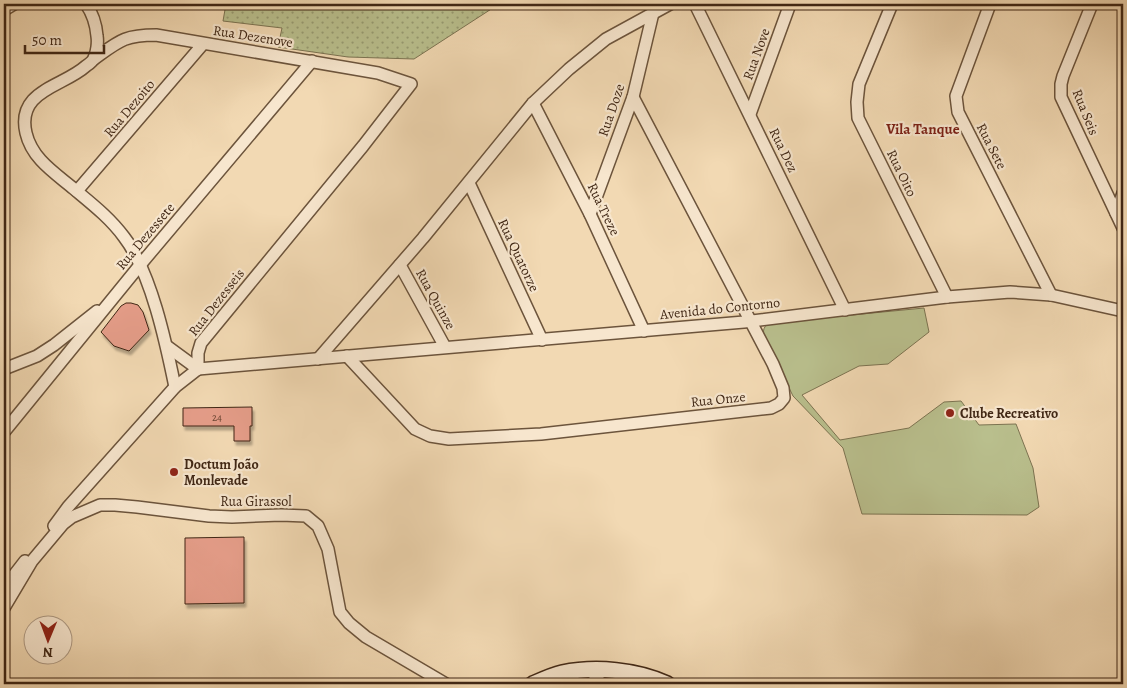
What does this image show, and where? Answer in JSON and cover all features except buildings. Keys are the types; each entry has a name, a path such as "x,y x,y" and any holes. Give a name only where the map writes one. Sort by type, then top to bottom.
{"main road":[{"path":"533,684 562,673 594,670 624,672 667,684"},
{"path":"592,684 600,684"}],"street":[{"path":"4,10 14,4"},
{"path":"86,4 92,12 96,25 97,39 94,59 80,71 38,94 29,105 25,118 25,132 38,158 48,169 111,221 125,239 140,265 168,347 175,387"},
{"path":"318,359 400,265 532,103 569,69 606,39 670,4"},
{"name":"Rua Dez","path":"695,4 846,310"},
{"name":"Rua Nove","path":"750,114 790,4"},
{"name":"Rua Oito","path":"892,4 859,84 858,118 947,297"},
{"name":"Rua Sete","path":"990,4 956,96 958,112 1051,295"},
{"name":"Rua Seis","path":"1092,4 1063,76 1061,97 1123,228"},
{"name":"Rua Doze","path":"590,214 633,96 653,13"},
{"name":"Rua Dezenove","path":"94,59 126,38 136,35 156,35 378,73 411,84"},
{"name":"Rua Dezoito","path":"77,191 203,44"},
{"name":"Rua Dezessete","path":"4,432 140,265 312,61"},
{"name":"Rua Dezesseis","path":"198,369 200,343 363,146 411,84"},
{"name":"Rua Onze","path":"347,356 415,429 430,436 449,439 541,434 772,408 779,404 784,398 783,388 752,321 633,96"},
{"name":"Rua Treze","path":"532,103 590,214 644,331"},
{"name":"Rua Quatorze","path":"468,183 542,340"},
{"path":"1116,213 1123,193"},
{"name":"Rua Quinze","path":"400,265 445,347"},
{"name":"Avenida do Contorno","path":"198,369 752,321 947,297 1010,292 1051,295 1123,311"},
{"path":"4,369 37,356 54,345 115,297"},
{"path":"4,588 30,559 68,507 175,387 198,369 168,347"},
{"name":"Rua Girassol","path":"30,559 72,517 100,505 137,507 209,516 306,516 318,526 328,549 340,612 349,623 366,637 442,683"},
{"path":"4,608 30,559"}],"green space":[{"path":"226,4 499,4 414,59 348,57 278,47 282,28 223,21"},
{"name":"Clube Recreativo","path":"924,308 929,332 888,364 859,366 802,395 840,440 909,428 944,402 961,401 979,425 1016,424 1033,468 1039,507 1027,515 862,514 843,448 793,396 764,334 764,328 769,323"}],"place":[{"name":"Clube Recreativo","path":"950,413"},
{"name":"Doctum João Monlevade","path":"174,472"}],"district":[{"name":"Vila Tanque","path":"923,129"}]}
